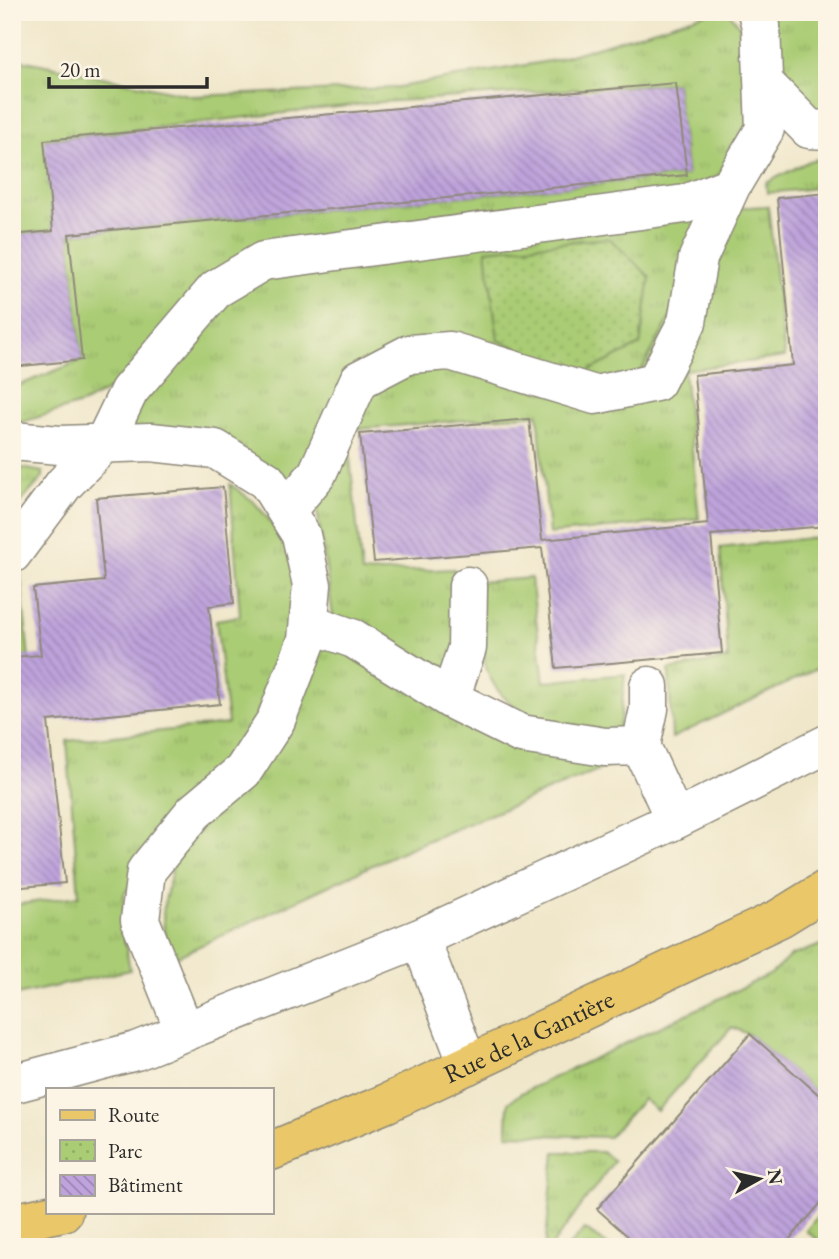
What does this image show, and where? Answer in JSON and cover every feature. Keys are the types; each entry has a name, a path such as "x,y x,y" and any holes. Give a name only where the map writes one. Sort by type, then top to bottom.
{"main road":[{"name":"Rue de la Gantière","path":"273,1149 387,1103 783,916 827,889"},
{"name":"Rue de la Gantière","path":"783,916 827,909"},
{"path":"12,1223 54,1214"}],"lane":[{"path":"286,511 317,474 359,380 409,354 450,351 595,396 656,382 687,322 698,258 731,186 765,129 765,84 761,26 757,12"},
{"path":"765,84 809,129 827,130"},
{"path":"12,554 64,484 104,443 129,391 216,289 262,261 685,204 731,186"},
{"path":"12,441 60,444 151,442 215,449 267,481 301,535 312,585 307,640 276,720 243,771 194,812 146,871 140,920 185,1031"},
{"path":"450,699 467,648 468,586"},
{"path":"309,623 354,639 450,699 521,734 605,747 641,746"},
{"path":"649,686 649,709 641,746 675,820"},
{"path":"12,1084 136,1051 420,938 675,820 827,744"},
{"path":"420,938 467,1065"}],"green space":[{"path":"711,12 729,12 740,27 749,121 719,175 681,197 257,249 119,384 84,403 16,424 15,387 82,360 69,234 687,175 676,83 382,102 46,140 53,231 12,235 12,58 193,96 393,88 555,60"},
{"path":"772,12 827,12 827,120 803,98 783,64 774,41"},
{"path":"827,157 827,187 767,193 766,183 809,161"},
{"path":"713,202 678,319 650,370 597,384 408,343 290,496 126,429 143,393 220,304 265,276"},
{"path":"768,206 785,357 684,370 699,519 549,534 538,414 347,430 362,573 454,569 458,651 444,686 333,616 315,497 364,387 414,362 620,409 730,208"},
{"path":"609,238 650,277 640,345 581,375 498,340 486,250"},
{"path":"12,466 43,472 43,477 12,512"},
{"path":"230,484 254,502 284,537 301,590 267,718 124,894 123,932 130,970 12,996 12,905 79,896 67,741 228,724 216,620 240,616"},
{"path":"827,536 827,664 672,738 669,670 728,659 720,548"},
{"path":"19,559 32,689 12,692 12,570"},
{"path":"531,578 544,682 625,674 619,733 559,723 521,710 505,698 493,683 481,644 480,582"},
{"path":"318,639 620,761 407,849 174,958 164,931 163,909 174,862"},
{"path":"827,943 827,1102 750,1035 732,1027 657,1111 643,1099 609,1137 507,1134 508,1103 521,1093 771,974 790,956"},
{"path":"555,1152 602,1152 614,1161 551,1247 545,1247"},
{"path":"827,1204 827,1247 806,1231"},
{"path":"585,1229 611,1247 568,1247"}],"building":[{"path":"676,83 687,175 69,234 82,360 12,367 12,235 53,231 44,140"},
{"path":"827,193 827,526 711,535 722,653 556,668 542,548 374,562 360,434 529,419 542,540 708,524 694,375 793,365 777,198"},
{"path":"223,487 234,603 209,606 220,704 48,721 65,883 12,888 12,657 41,655 33,588 104,581 96,498"},
{"path":"750,1034 827,1102 827,1196 783,1247 640,1247 597,1209"}]}
